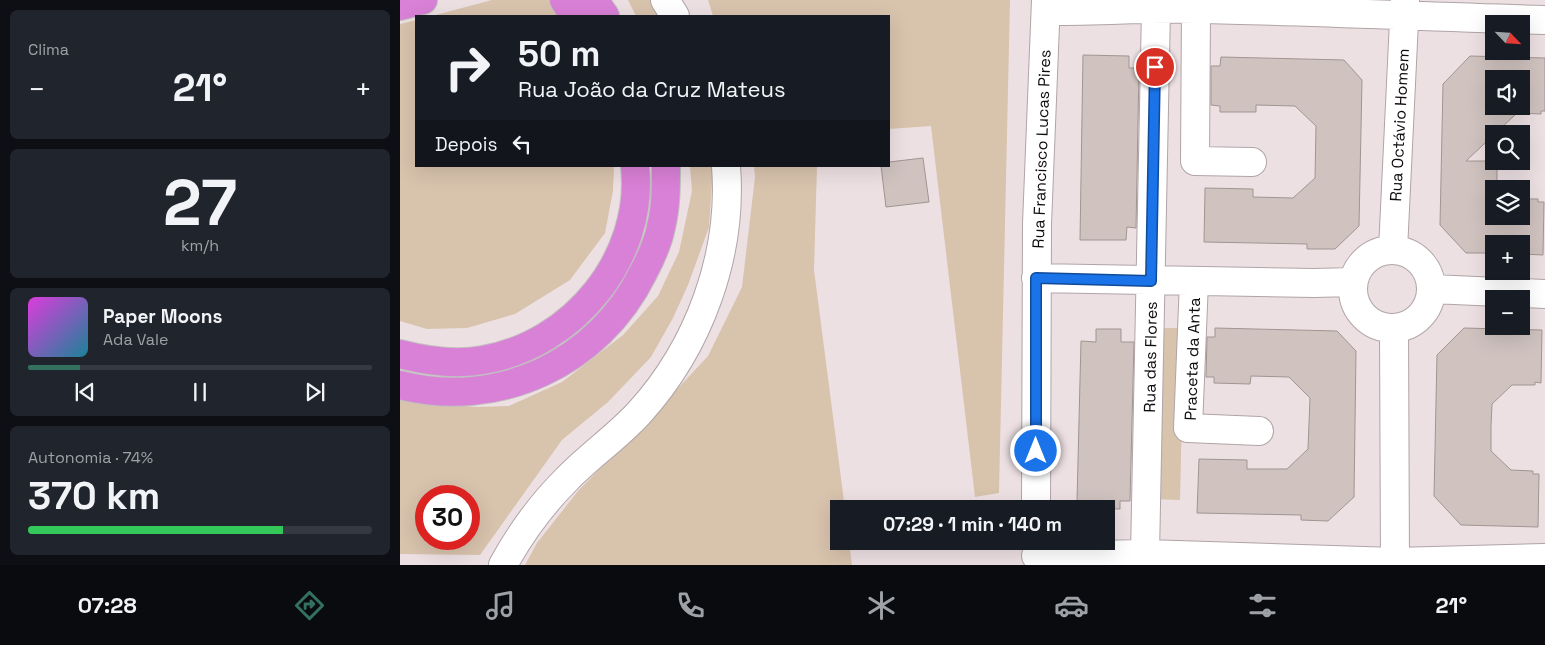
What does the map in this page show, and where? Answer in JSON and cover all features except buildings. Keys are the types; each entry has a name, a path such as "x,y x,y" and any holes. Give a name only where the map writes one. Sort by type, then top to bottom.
{"highway":[{"path":"400,6 423,0"},
{"path":"564,0 573,15"},
{"path":"594,0 604,15"},
{"path":"400,354 426,360 457,363 484,360 514,352 547,337 575,316 601,287 619,257 632,222 637,184 635,167"},
{"path":"400,384 442,392 476,391 507,385 538,375 564,361 590,343 616,316 636,288 652,256 661,227 667,191 666,167"}],"street":[{"path":"665,0 675,15"},
{"path":"1046,5 1094,11 1405,7 1449,18 1545,20"},
{"name":"Rua Francisco Lucas Pires","path":"1036,500 1036,278 1046,5"},
{"name":"Rua Octávio Homem","path":"1393,250 1405,7"},
{"name":"Rua das Flores","path":"1146,554 1156,9"},
{"path":"1196,9 1195,161 1252,162"},
{"path":"503,565 515,543 539,509 566,479 638,414 665,381 687,345 704,308 717,269 725,230 728,189 726,167"},
{"path":"1393,250 1408,252 1420,260 1430,275 1432,289 1430,303 1423,316 1408,326 1384,328 1371,323 1361,314 1353,295 1354,282 1359,268 1368,258 1379,252 1393,250"},
{"path":"1036,278 1151,281 1354,282"},
{"name":"Praceta da Anta","path":"1194,281 1188,428 1259,431"},
{"path":"1432,289 1545,294"},
{"path":"1394,328 1395,563"},
{"path":"1036,554 1146,554 1395,563 1545,558"}],"shaded area":[{"path":"492,0 550,0 558,15 436,15"},
{"path":"628,0 652,0 660,15 636,15"},
{"path":"708,0 1010,0 999,493 975,497 931,126 890,129 890,15 713,15"},
{"path":"415,20 415,167 614,167 613,191 605,233 570,280 515,314 467,328 427,329 400,321 400,24"},
{"path":"690,167 713,167 709,227 688,285 673,318 651,357 608,402 562,440 480,555 400,554 400,398 408,401 476,407 509,406 562,382 623,335 658,296 679,252 692,191"},
{"path":"754,167 817,167 814,270 844,500 830,500 830,550 850,550 852,565 525,565 537,543 578,491 708,356 742,287 755,177"},
{"path":"1159,328 1184,328 1180,500 1152,499"}],"route":[{"path":"1036,451 1036,278 1151,281 1155,67"}]}
